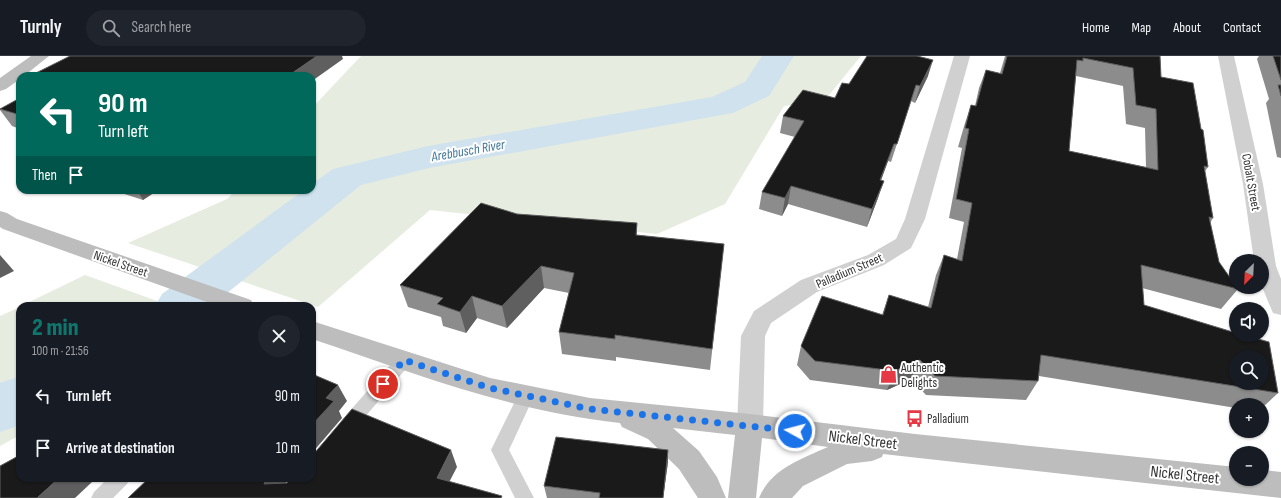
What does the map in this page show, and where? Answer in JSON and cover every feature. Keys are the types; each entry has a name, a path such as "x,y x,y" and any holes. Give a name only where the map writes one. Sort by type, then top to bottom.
{"street":[{"path":"19,72 41,56"},
{"name":"Palladium Street","path":"750,425 753,336 762,317 809,286 876,260 904,243 915,219 962,56"},
{"name":"Cobalt Street","path":"1226,56 1253,184 1265,266 1281,307"},
{"path":"0,86 16,74"},
{"name":"Nickel Street","path":"0,218 10,224 232,302"},
{"name":"Nickel Street","path":"316,331 490,388 590,409 750,425 915,446 1281,485"},
{"path":"590,409 630,419 657,431 689,460 707,486 712,498"},
{"path":"742,498 750,425"},
{"path":"773,498 793,477 844,452 915,446"}],"lane":[{"path":"338,438 404,360"},
{"path":"525,498 500,450 526,396"},
{"path":"100,498 117,482"}],"shaded area":[{"path":"361,56 861,56 825,100 784,106 725,204 657,234 430,210 318,307 316,306 316,302 303,302 128,243 227,199 232,194 316,194 316,104"},
{"path":"85,275 160,302 29,302"},
{"path":"16,309 16,437 0,446 0,316"}],"building":[{"path":"70,56 317,56 294,72 38,72"},
{"path":"867,56 917,56 933,60 920,86 916,85 897,144 894,144 880,180 884,181 872,209 791,186 785,198 762,192 804,121 783,116 803,90 835,98 842,83 849,84"},
{"path":"1007,56 1160,56 1161,77 1193,83 1201,129 1203,130 1208,167 1204,166 1213,218 1209,217 1219,262 1229,276 1229,287 1141,265 1144,305 1229,331 1229,342 1269,342 1278,393 1259,390 1269,390 1269,350 1229,350 1229,385 1041,355 1038,381 935,376 920,360 895,371 815,361 801,346 822,296 883,315 889,295 931,308 944,255 962,261 972,203 956,199 969,129 965,128 971,105 976,106 986,70 1002,74","holes":["1083,58 1133,68 1136,105 1156,109 1158,170 1069,151 1077,60 1083,61"]},
{"path":"1273,56 1281,56 1281,80"},
{"path":"1278,85 1281,85 1281,96"},
{"path":"16,100 16,114 0,109"},
{"path":"481,203 517,214 637,223 636,235 724,244 712,349 615,335 615,339 559,332 574,273 541,266 502,306 472,296 460,312 437,304 443,298 400,285"},
{"path":"316,376 338,385 326,398 334,401 316,421"},
{"path":"352,409 451,450 437,478 502,496 501,498 128,498 145,482 265,482 264,484 316,482 316,451"},
{"path":"556,437 668,450 663,498 599,498 600,493 544,486"},
{"path":"16,457 16,482 55,482 37,498 0,498 0,466"}],"waterway":[{"name":"Arebbusch River","path":"184,302 347,177 428,157 721,106 757,89 778,56"},
{"name":"Arebbusch River","path":"0,409 16,400"}],"place":[{"name":"Authentic Delights","path":"888,374"},
{"name":"Palladium","path":"914,418"}],"route":[{"path":"383,384 404,360 490,388 590,409 795,431"}]}
